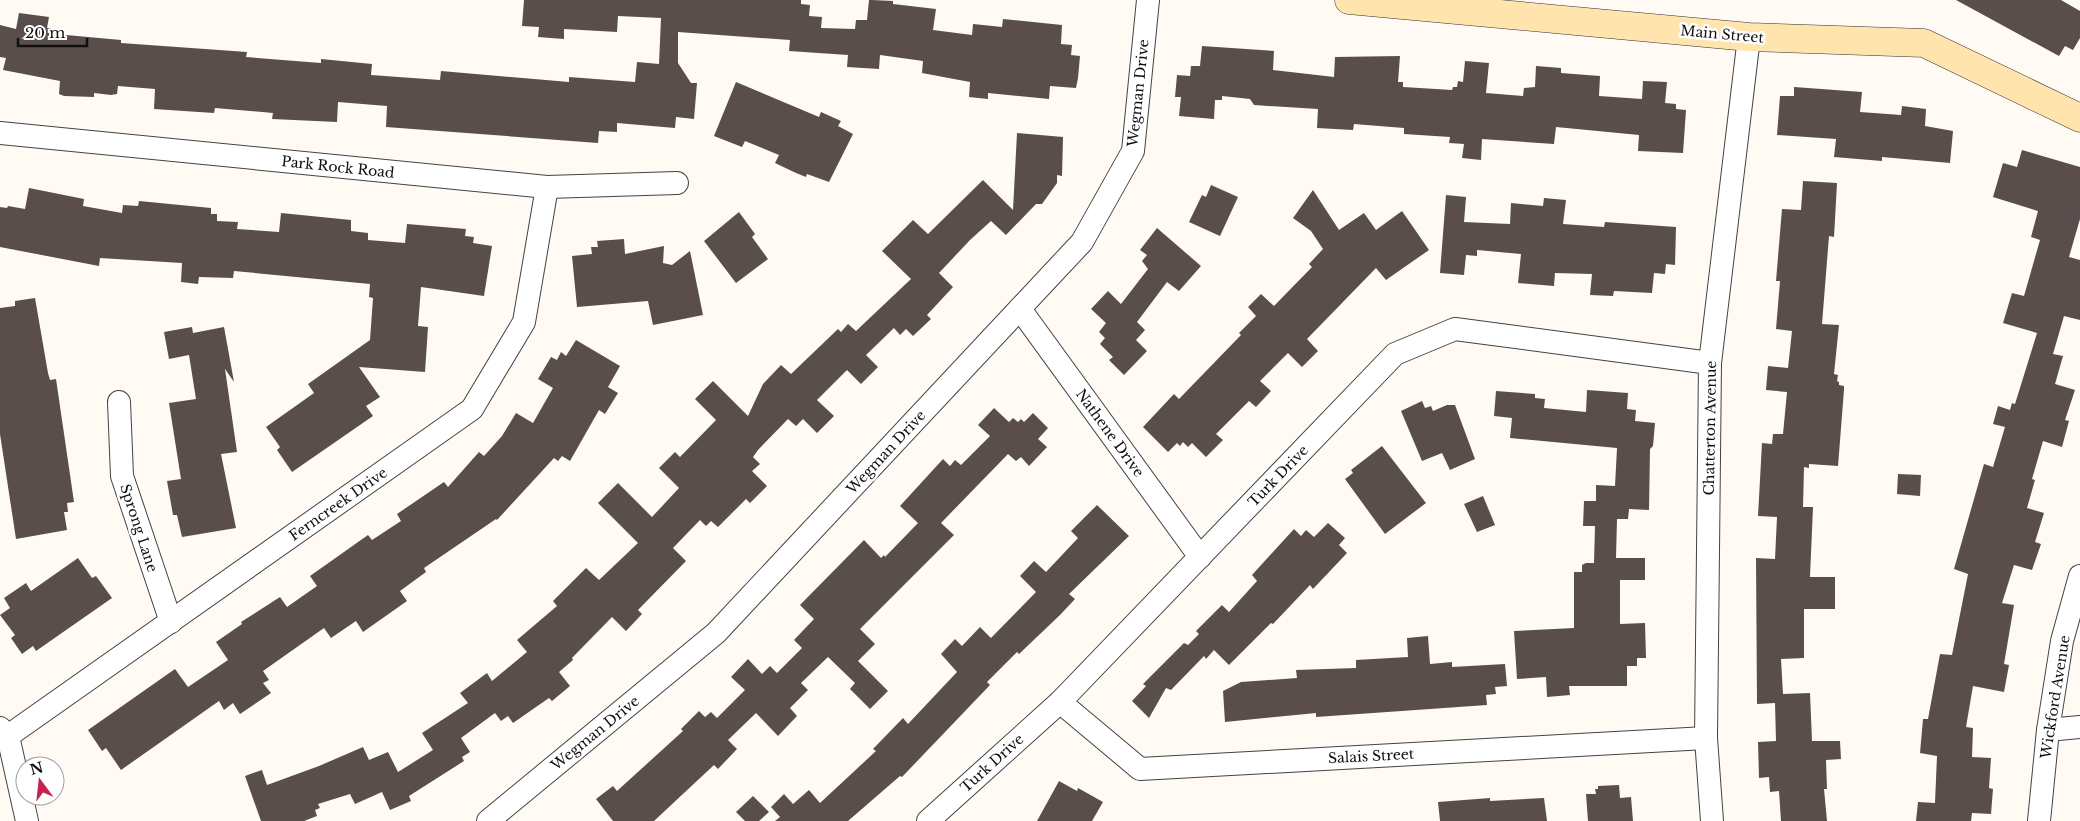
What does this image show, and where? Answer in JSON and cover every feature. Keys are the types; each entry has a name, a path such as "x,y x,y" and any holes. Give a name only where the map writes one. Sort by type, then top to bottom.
{"street":[{"name":"Wegman Drive","path":"488,821 716,633 1082,242 1133,151 1148,0"},
{"name":"Main Street","path":"1349,0 1749,37 1924,42 2080,118"},
{"name":"Chatterton Avenue","path":"1712,821 1706,738 1710,363 1749,37"},
{"name":"Park Rock Road","path":"0,133 547,187 676,183"},
{"name":"Ferncreek Drive","path":"4,732 171,622 472,409 524,322 547,187"},
{"name":"Nathene Drive","path":"1020,309 1200,557"},
{"name":"Turk Drive","path":"928,821 1060,702 1395,354 1455,329 1710,363"},
{"name":"Sprong Lane","path":"119,402 122,476 171,622"},
{"name":"Wickford Avenue","path":"2039,821 2048,730 2062,641 2080,576"},
{"name":"Salais Street","path":"1060,702 1140,769 1706,738"},
{"path":"2048,730 2080,727"},
{"path":"4,732 27,821"}],"building":[{"path":"524,0 801,0 801,4 810,5 809,16 822,17 821,28 855,29 856,20 867,20 869,0 893,1 893,4 936,9 933,30 972,35 973,24 1002,27 1003,19 1062,25 1061,44 1072,45 1071,55 1080,56 1078,78 1076,88 1050,86 1049,99 988,93 988,99 969,97 970,82 922,73 923,61 880,55 879,69 847,67 848,55 789,51 790,40 678,32 678,63 691,83 697,83 694,119 676,117 675,128 617,123 617,132 599,131 598,143 386,127 387,106 338,102 337,122 272,119 273,113 215,108 214,113 154,109 155,89 118,86 117,94 94,93 94,97 64,96 59,94 60,81 3,70 6,58 0,57 0,25 16,29 19,13 49,17 47,28 56,29 55,34 121,40 121,43 247,52 246,57 321,63 321,59 372,64 371,75 440,80 441,71 569,82 569,77 635,82 637,62 659,64 661,18 618,16 617,32 564,29 564,39 538,37 539,27 522,26"},
{"path":"1956,0 2061,0 2080,11 2080,38 2073,50 2065,46 2059,56"},
{"path":"1202,46 1274,51 1273,70 1334,77 1335,57 1400,56 1398,82 1403,82 1403,87 1452,90 1453,87 1457,87 1458,81 1463,82 1465,61 1489,63 1486,93 1523,96 1524,88 1535,87 1536,66 1561,68 1561,73 1600,76 1599,96 1642,99 1643,81 1667,82 1665,103 1676,104 1676,109 1686,110 1683,153 1638,151 1639,135 1556,127 1554,144 1482,139 1481,160 1462,158 1464,144 1449,143 1450,137 1404,134 1404,128 1354,124 1353,130 1317,128 1318,109 1254,105 1250,99 1222,96 1222,100 1215,100 1214,119 1179,116 1181,97 1175,97 1177,75 1190,76 1191,66 1200,66"},
{"path":"736,82 819,117 821,112 841,121 838,126 853,134 829,182 807,174 806,177 775,163 779,155 745,141 742,147 714,136"},
{"path":"1794,87 1862,92 1860,112 1901,115 1902,106 1926,109 1925,126 1953,131 1950,163 1882,157 1882,161 1834,157 1836,139 1777,135 1780,96 1794,96"},
{"path":"1017,133 1063,137 1062,176 1057,175 1057,183 1042,204 1036,204 1006,235 991,221 970,240 939,273 953,287 927,315 931,319 913,336 906,329 900,335 894,328 866,355 878,367 861,384 847,370 817,400 834,416 817,433 803,419 796,426 788,419 753,457 760,464 752,471 767,486 750,503 746,499 718,527 711,521 706,526 700,520 673,548 686,561 638,610 642,614 626,631 612,617 572,658 573,660 559,672 570,686 552,701 549,698 513,723 508,716 501,721 495,713 461,738 470,752 462,757 464,761 409,796 411,801 390,810 382,792 355,804 350,794 318,804 320,808 315,810 317,816 304,821 261,821 245,776 262,770 267,785 363,747 369,760 388,752 398,772 433,750 422,733 468,703 460,693 487,673 492,681 527,652 517,640 557,606 553,601 586,568 599,580 638,543 598,503 618,483 652,517 679,488 659,468 675,452 680,457 716,420 695,399 713,381 748,416 763,384 781,365 791,374 838,329 841,332 848,324 856,331 911,279 882,251 913,220 928,234 983,180 1013,210"},
{"path":"2022,150 2080,167 2080,219 2069,257 2080,260 2080,320 2064,316 2053,354 2063,356 2055,384 2075,390 2065,420 2069,421 2062,447 2043,441 2032,479 2035,480 2027,508 2044,513 2035,542 2041,544 2032,570 2014,565 2002,603 2014,605 2004,664 2009,665 2004,692 1973,686 1966,727 1973,728 1972,757 1991,758 1989,788 1993,789 1991,814 1972,813 1971,821 1916,821 1918,802 1935,803 1937,756 1920,753 1923,719 1928,719 1940,654 1952,655 1968,574 1954,569 1984,464 1993,467 2005,427 1993,424 1998,406 2010,410 2012,403 2015,404 2037,333 2003,323 2012,293 2024,296 2040,240 2031,237 2038,211 1993,197 2003,163 2017,167"},
{"path":"1803,181 1837,183 1834,237 1829,236 1822,324 1839,325 1834,374 1838,375 1837,381 1839,385 1844,386 1844,390 1838,466 1809,464 1809,468 1804,467 1803,507 1813,507 1810,577 1835,577 1835,609 1804,609 1804,658 1781,659 1783,694 1810,693 1812,741 1840,741 1841,759 1826,760 1827,789 1824,789 1827,821 1781,821 1779,791 1770,792 1769,777 1759,778 1758,742 1776,741 1775,703 1757,704 1756,558 1775,559 1777,517 1758,516 1762,443 1772,444 1773,434 1783,434 1787,392 1766,390 1768,366 1788,368 1792,331 1776,329 1780,281 1776,281 1782,209 1801,210"},
{"path":"1211,185 1238,197 1220,236 1189,222 1202,195 1206,197"},
{"path":"29,188 84,199 83,206 122,213 123,205 138,206 139,201 211,208 211,214 217,214 217,221 238,222 237,229 279,232 281,213 351,220 351,231 368,233 368,240 405,243 407,224 466,229 465,236 474,237 473,243 492,246 484,296 421,287 418,326 428,327 425,372 359,367 380,397 366,406 373,416 292,472 277,450 280,447 266,427 314,393 308,384 370,340 373,298 369,297 370,284 234,271 233,278 199,277 198,284 181,282 182,263 100,258 99,266 0,247 0,207 7,208 8,206 25,209"},
{"path":"1313,190 1339,230 1364,213 1376,230 1402,211 1429,250 1386,280 1376,268 1307,339 1318,351 1302,367 1288,353 1260,381 1271,391 1256,407 1249,401 1216,434 1223,440 1206,457 1192,443 1188,447 1183,442 1180,446 1177,443 1168,452 1143,427 1174,394 1179,399 1241,335 1239,333 1256,316 1248,307 1261,294 1274,306 1312,267 1309,264 1323,249 1311,231 1293,218"},
{"path":"1446,195 1466,197 1464,222 1510,224 1511,203 1543,206 1544,198 1566,200 1563,224 1604,227 1605,222 1676,227 1675,265 1666,264 1665,274 1654,273 1652,293 1614,291 1613,296 1590,295 1592,274 1555,273 1554,286 1518,283 1521,254 1477,250 1477,256 1466,255 1464,275 1440,273"},
{"path":"739,212 755,234 752,237 768,259 736,283 704,241"},
{"path":"1157,228 1201,266 1179,291 1167,282 1137,322 1145,330 1136,340 1147,351 1124,375 1109,360 1113,357 1100,344 1105,338 1099,332 1106,323 1091,309 1108,291 1121,304 1148,269 1142,261 1147,255 1140,250"},
{"path":"624,239 625,254 664,246 663,263 672,265 690,251 703,315 653,325 648,301 577,307 572,256 592,254 591,247 598,247 597,241"},
{"path":"35,298 48,373 50,380 56,379 74,502 67,503 68,512 64,512 67,530 16,539 0,434 0,308 15,306 15,301"},
{"path":"192,327 193,333 224,327 234,382 225,369 237,452 221,454 236,528 182,537 177,515 173,515 167,481 181,479 169,403 196,399 189,355 169,359 164,332"},
{"path":"576,340 620,366 608,387 618,393 605,414 599,410 570,461 562,456 558,461 554,458 497,520 424,568 426,572 400,591 407,601 363,632 356,621 331,638 324,628 263,671 269,680 263,683 271,693 240,714 233,703 224,710 219,701 121,770 106,748 102,751 88,730 175,669 188,687 228,660 216,642 242,624 241,622 280,597 287,607 317,586 310,576 368,535 372,540 401,521 397,514 444,482 448,487 479,452 484,456 502,436 516,413 533,423 553,388 538,379 551,357 557,360 561,352 566,356"},
{"path":"1587,390 1628,393 1627,409 1636,410 1635,421 1655,423 1653,446 1650,449 1649,510 1629,509 1628,519 1617,519 1616,558 1645,558 1645,580 1620,580 1620,624 1645,623 1646,658 1637,658 1637,666 1627,666 1627,686 1569,686 1570,695 1547,697 1546,677 1517,679 1514,631 1574,628 1574,572 1582,572 1582,565 1586,563 1594,563 1595,526 1583,526 1584,501 1596,501 1596,485 1615,486 1617,448 1510,438 1512,418 1494,416 1496,391 1535,394 1535,398 1545,399 1544,408 1586,412"},
{"path":"1422,401 1425,408 1431,406 1433,411 1447,405 1455,405 1475,459 1450,470 1442,453 1422,461 1401,411"},
{"path":"994,408 1009,422 1013,418 1018,422 1021,419 1024,422 1033,413 1048,428 1038,439 1047,447 1029,466 1021,457 1016,461 1008,454 941,523 954,535 860,629 875,644 858,661 888,691 870,709 850,689 855,683 828,657 801,683 808,690 790,708 797,716 778,736 756,713 728,740 737,749 718,769 714,765 654,821 613,821 596,799 613,786 617,791 683,731 681,729 699,711 705,717 711,712 717,718 745,690 731,677 748,659 762,674 770,666 777,673 802,648 794,640 814,619 800,605 864,540 881,558 884,555 885,557 918,523 900,506 943,459 950,466 955,460 961,465 990,436 978,425"},
{"path":"1382,446 1426,503 1385,534 1345,479 1353,473 1351,470"},
{"path":"1898,474 1921,475 1920,496 1897,494"},
{"path":"1483,496 1495,525 1477,532 1464,504"},
{"path":"1097,505 1129,536 1069,594 1075,599 1060,615 1019,654 1017,652 987,682 990,685 902,777 900,776 848,821 775,821 780,817 771,807 784,794 793,804 809,790 820,803 876,751 873,749 903,718 908,724 957,672 941,654 955,639 962,646 980,627 991,638 1036,592 1020,576 1034,561 1046,572 1078,538 1071,531"},
{"path":"1328,523 1345,538 1339,545 1347,553 1313,589 1310,585 1273,624 1271,623 1229,665 1214,650 1206,659 1204,656 1171,690 1166,688 1149,718 1132,701 1146,686 1143,684 1184,643 1188,645 1199,634 1196,631 1222,605 1229,612 1257,581 1252,575 1294,529 1301,536 1306,530 1314,537"},
{"path":"78,558 92,578 96,576 112,598 36,651 33,646 22,654 11,638 15,635 0,615 10,608 4,598 26,583 31,591"},
{"path":"1428,636 1430,664 1452,662 1452,667 1505,664 1507,686 1495,687 1496,694 1486,695 1487,705 1316,717 1316,713 1225,722 1223,691 1241,682 1297,678 1296,670 1356,668 1356,660 1408,657 1407,638"},
{"path":"1059,781 1077,791 1078,788 1103,802 1092,821 1037,821"},
{"path":"1619,785 1620,798 1631,797 1633,821 1588,821 1586,794 1596,794 1595,789 1598,789 1598,786"},
{"path":"753,796 769,812 759,821 745,821 736,812"},
{"path":"1490,798 1490,801 1544,798 1547,821 1440,821 1438,802"}]}
